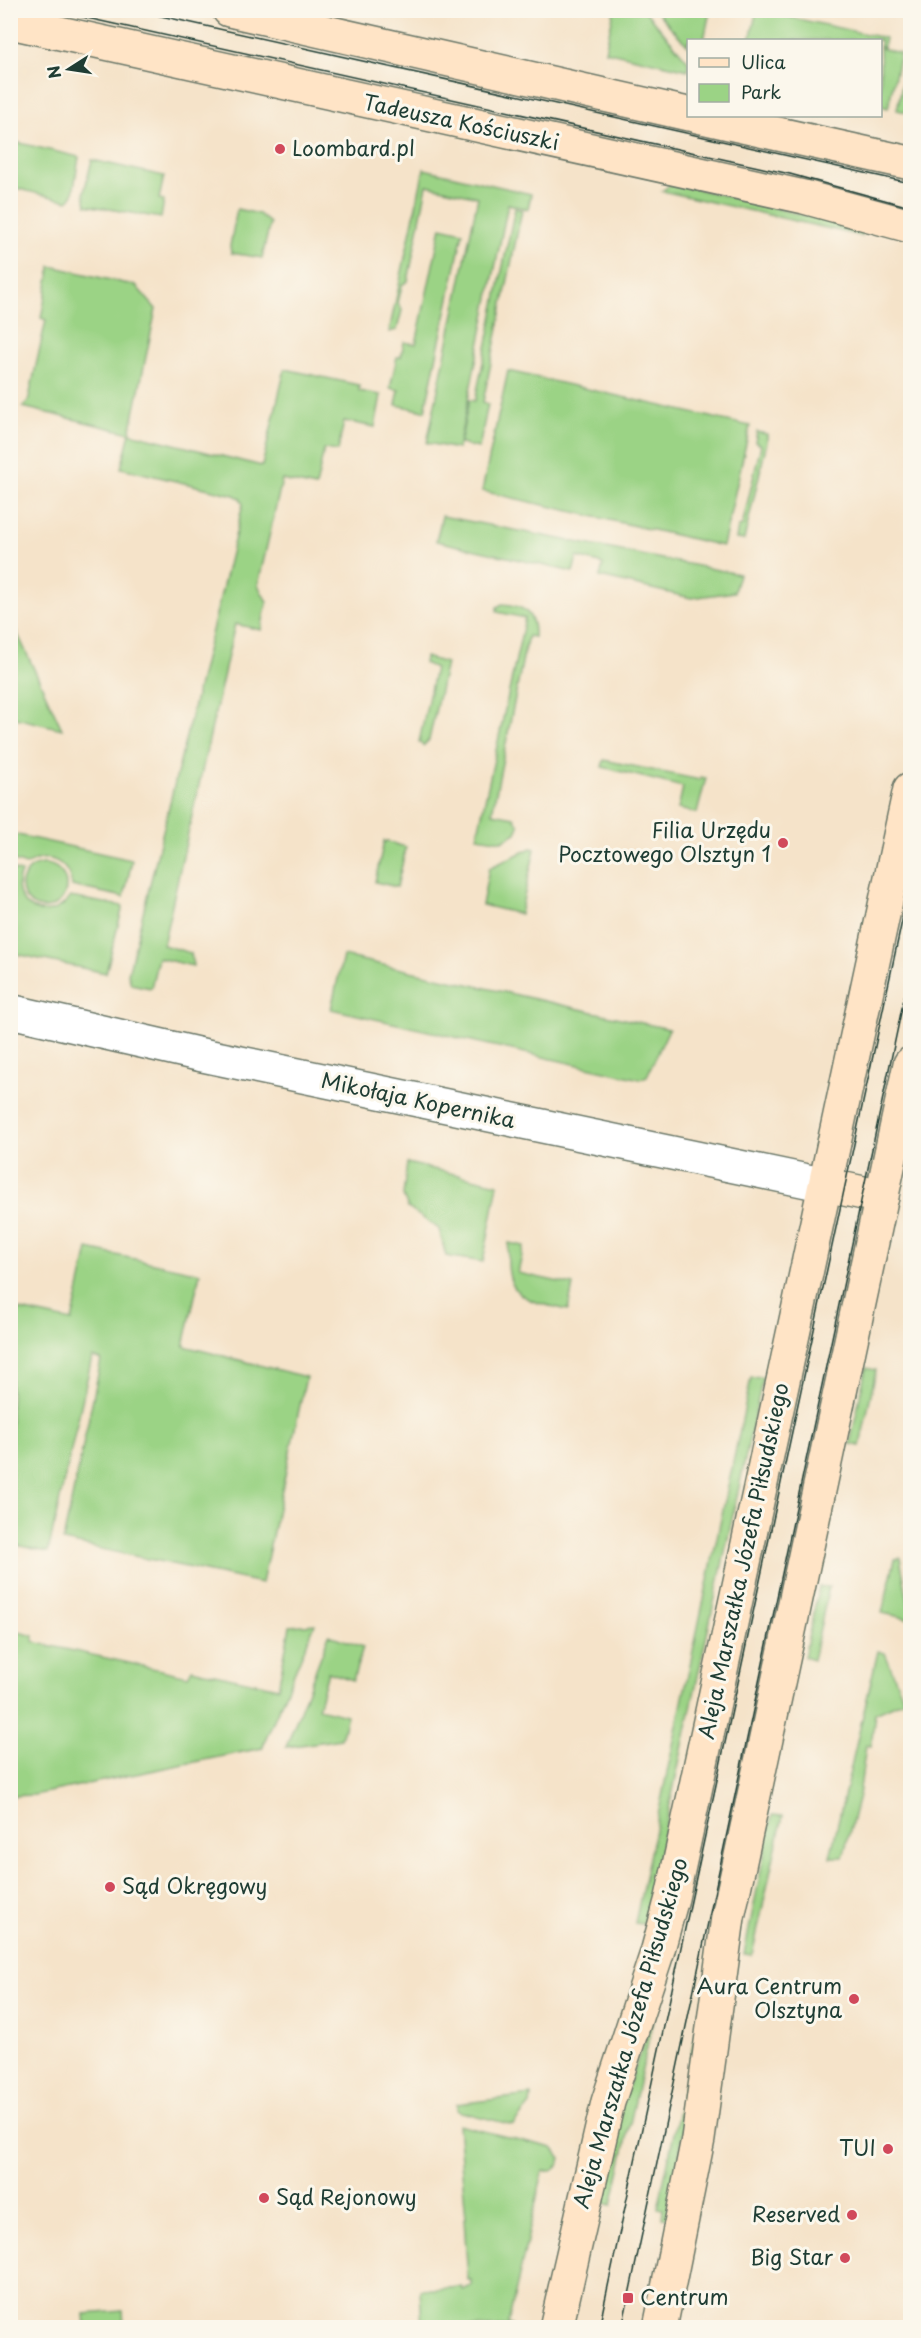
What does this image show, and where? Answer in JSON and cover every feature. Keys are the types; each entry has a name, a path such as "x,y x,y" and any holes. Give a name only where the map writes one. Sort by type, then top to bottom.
{"street":[{"path":"229,10 687,114"},
{"name":"Tadeusza Kościuszki","path":"10,22 815,200 910,226"},
{"path":"702,117 910,163"},
{"name":"Aleja Marszałka Józefa Piłsudskiego","path":"556,2328 608,2102 657,1953 672,1898 910,789"},
{"name":"Mikołaja Kopernika","path":"10,1011 367,1090 826,1185"},
{"path":"660,2328 698,2139 728,1917 910,1064"},
{"path":"826,1185 882,1197"}],"green space":[{"path":"757,10 885,38 883,49 900,53 888,108 882,106 882,39 750,39"},
{"path":"614,11 645,11 687,60 687,70 605,51"},
{"path":"656,11 710,11 704,39 687,39 687,45"},
{"path":"908,54 910,54 910,113 897,110"},
{"path":"11,141 79,157 73,194 68,201 11,187"},
{"path":"92,160 164,176 159,199 164,200 161,218 86,205 84,192"},
{"path":"424,169 531,194 528,209 508,204 458,449 427,443 478,197 427,185 408,281 402,285 398,303 402,310 397,330 389,332"},
{"path":"673,183 864,230 862,236 662,191"},
{"path":"515,208 522,210 483,402 488,404 479,448 460,444 469,400 475,401"},
{"path":"237,209 259,214 270,223 262,258 231,253 230,246"},
{"path":"441,227 463,232 425,411 396,405 399,390 390,388 397,357 401,357 404,342 416,344"},
{"path":"51,266 136,286 156,309 130,433 23,407 28,402 46,320 41,318"},
{"path":"285,369 359,385 359,391 381,395 375,427 344,421 338,451 324,449 316,487 282,480 258,585 267,602 261,630 235,624 163,945 191,953 193,966 158,958 151,988 131,984 128,974 243,504 240,498 234,495 121,468 130,433 262,466"},
{"path":"508,371 750,426 723,546 482,491"},
{"path":"757,432 767,434 767,442 744,540 736,539 738,527 742,526 761,445 755,442"},
{"path":"442,516 739,574 734,592 691,598 600,577 603,564 577,557 573,572 436,541"},
{"path":"502,604 516,606 527,612 533,622 534,637 528,636 492,813 514,817 519,826 516,833 502,841 477,837 525,618 497,612 497,607"},
{"path":"12,622 62,729 11,717"},
{"path":"425,657 446,663 429,740 423,746 419,742 435,668 424,663"},
{"path":"604,760 700,780 701,777 706,778 697,813 678,809 683,787 602,767"},
{"path":"13,834 132,860 124,897 72,886 66,870 56,861 42,859 26,865 11,860"},
{"path":"384,841 406,847 397,887 375,882"},
{"path":"531,848 535,849 520,914 482,905 489,868"},
{"path":"44,864 53,865 60,870 65,877 65,895 60,902 53,907 44,908 35,907 28,902 23,895 22,886 23,877 28,870 35,865"},
{"path":"10,869 21,872 18,884 20,894 25,903 33,909 52,911 62,906 70,897 123,906 106,973 11,953"},
{"path":"343,956 669,1029 647,1076 640,1079 331,1009"},
{"path":"407,1163 498,1184 483,1262 446,1256 439,1229 408,1208 403,1196"},
{"path":"509,1243 524,1246 518,1273 573,1285 568,1310 538,1303 519,1293 509,1274"},
{"path":"88,1249 200,1273 184,1346 306,1377 262,1583 63,1541 101,1360 92,1357 48,1552 11,1544 11,1308 72,1321"},
{"path":"866,1368 876,1370 860,1446 850,1444"},
{"path":"763,1377 644,1924 635,1923 751,1378"},
{"path":"900,1558 910,1619 882,1613 895,1559"},
{"path":"819,1587 829,1587 813,1660 804,1657"},
{"path":"315,1624 262,1748 34,1795 11,1796 11,1630 34,1636 33,1642 188,1676 192,1669 278,1688 290,1626"},
{"path":"329,1635 363,1647 353,1680 328,1672 318,1708 347,1715 341,1739 286,1747"},
{"path":"878,1651 885,1653 904,1700 875,1713 871,1746 866,1745 859,1796 843,1857 830,1857"},
{"path":"772,1815 783,1816 752,1955 744,1954"},
{"path":"655,2011 612,2205 600,2202 622,2104"},
{"path":"698,2021 700,2021 670,2218 662,2217 663,2209 658,2208"},
{"path":"531,2095 530,2105 513,2125 457,2111 457,2104"},
{"path":"458,2125 553,2148 561,2158 555,2169 543,2171 508,2324 514,2327 422,2327 420,2290 462,2287 463,2290 471,2286 471,2280 468,2280 464,2219 466,2218"},
{"path":"123,2311 124,2327 85,2327 84,2314"}],"tram line":[{"path":"51,10 790,174 910,207"},
{"path":"134,10 910,183"},
{"path":"599,2328 910,884"},
{"path":"622,2328 910,970"}],"place":[{"name":"Loombard.pl","path":"280,149"},
{"name":"Filia Urzędu Pocztowego Olsztyn 1","path":"783,843"},
{"name":"Sąd Okręgowy","path":"110,1887"},
{"name":"Aura Centrum Olsztyna","path":"854,1999"},
{"name":"TUI","path":"888,2149"},
{"name":"Sąd Rejonowy","path":"264,2198"},
{"name":"Reserved","path":"852,2215"},
{"name":"Big Star","path":"845,2258"},
{"name":"Centrum","path":"628,2298"}]}
